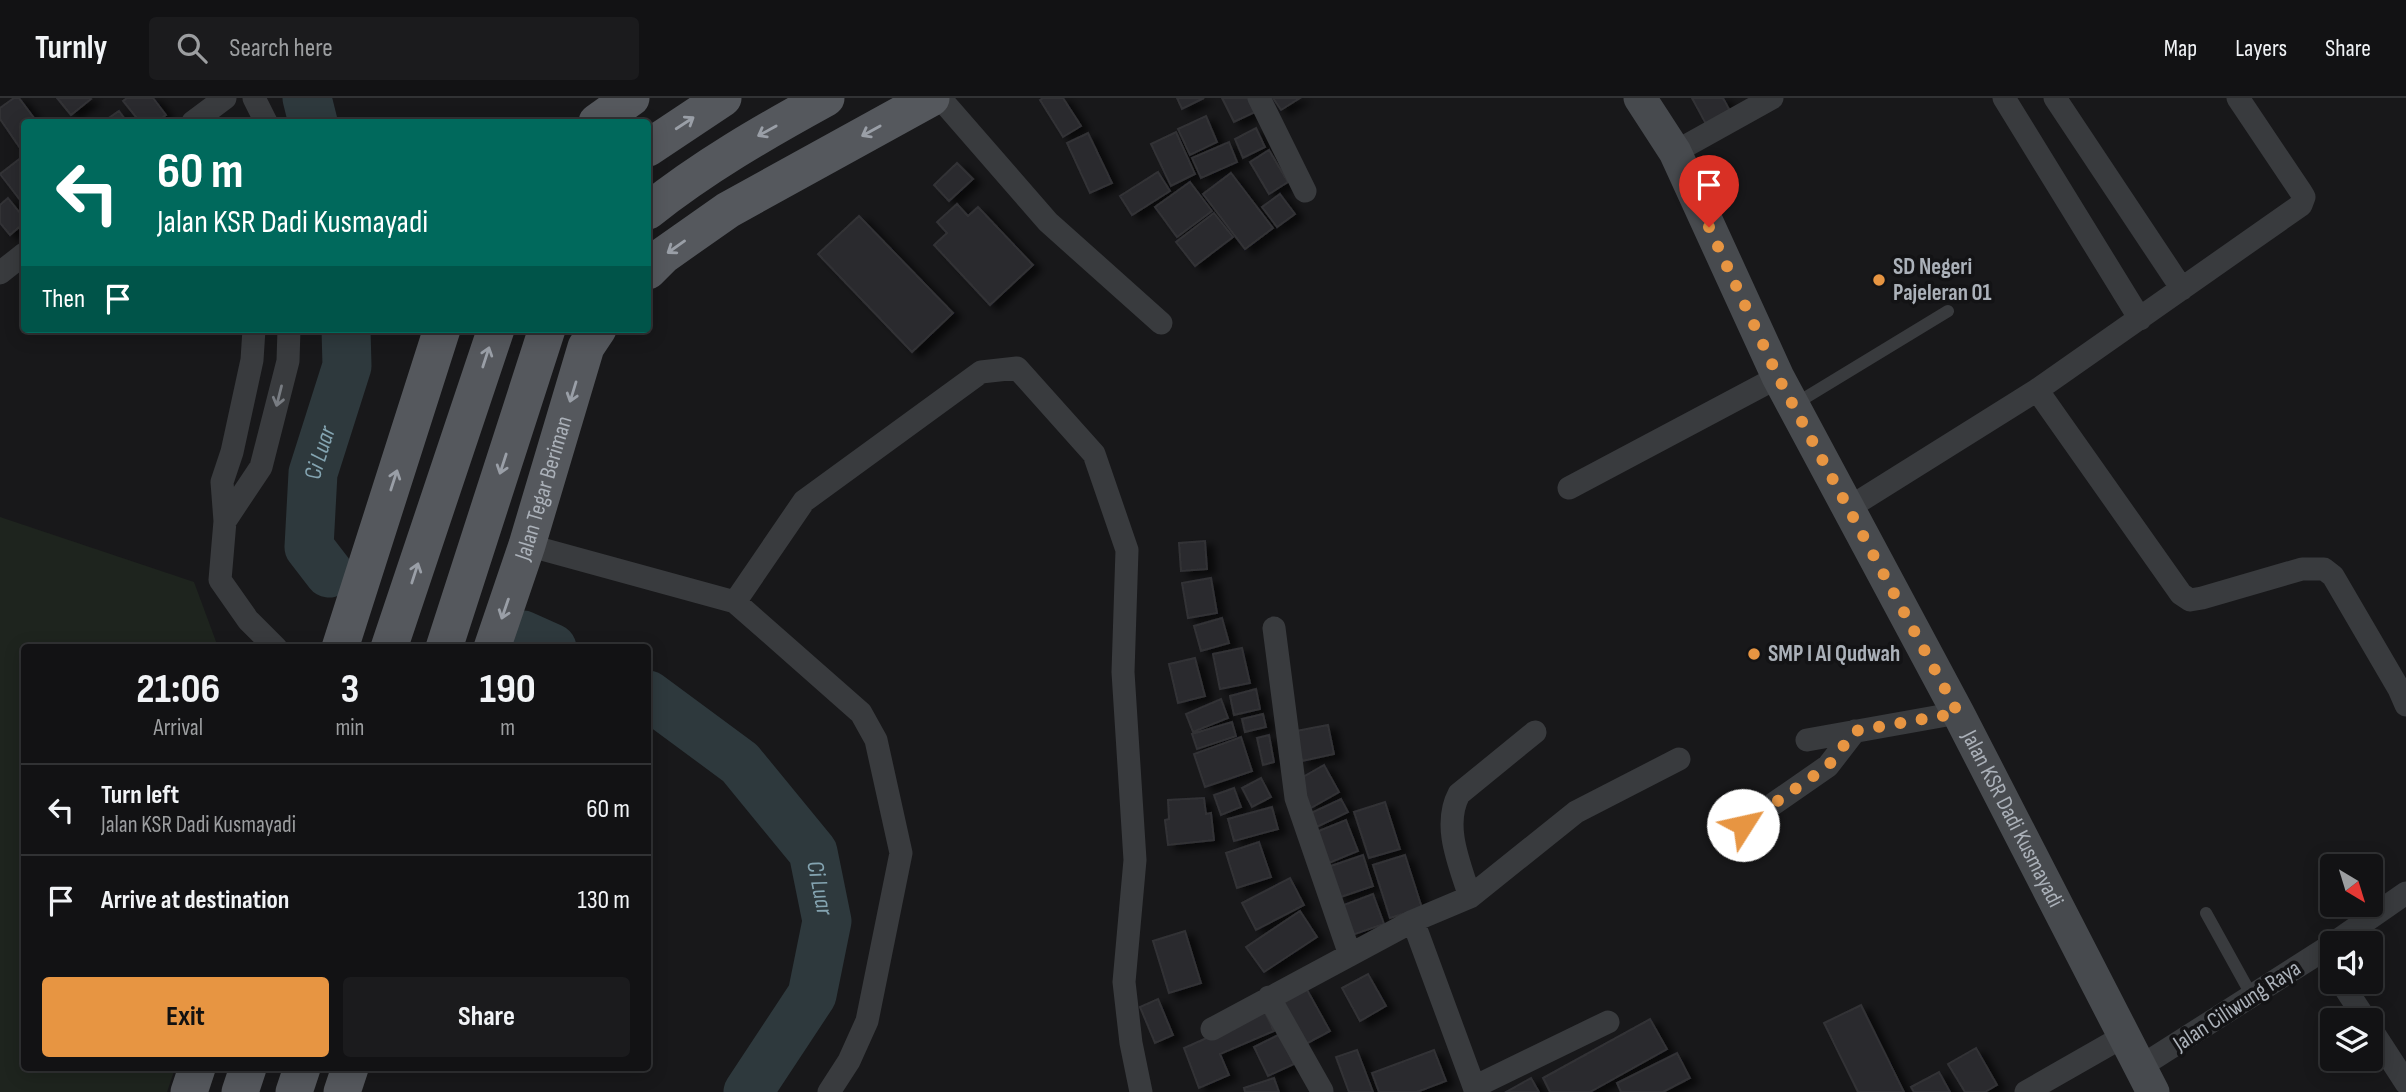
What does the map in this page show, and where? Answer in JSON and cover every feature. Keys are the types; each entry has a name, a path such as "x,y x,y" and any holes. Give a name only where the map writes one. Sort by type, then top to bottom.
{"main road":[{"path":"601,119 631,98"},
{"path":"651,146 723,98"},
{"path":"651,209 757,136 826,98"},
{"path":"651,268 664,254 728,210 931,98"},
{"name":"Jalan KSR Dadi Kusmayadi","path":"1640,98 1675,152 1786,391 1958,713 2147,1080"},
{"path":"341,644 441,333"},
{"path":"391,644 495,333"},
{"name":"Jalan Tegar Beriman","path":"445,644 546,333"},
{"name":"Jalan Tegar Beriman","path":"493,644 527,545 586,346 595,333"},
{"path":"189,1092 196,1071"},
{"path":"240,1092 247,1071"},
{"path":"294,1092 301,1071"},
{"path":"342,1092 349,1071"}],"street":[{"path":"254,98 264,119"},
{"path":"940,98 1048,222 1161,323"},
{"path":"1259,98 1305,191"},
{"path":"1675,152 1772,98"},
{"path":"2004,98 2140,318"},
{"path":"2055,98 2182,289"},
{"path":"1847,509 2037,390 2301,205 2304,197 2238,98"},
{"path":"198,119 219,106"},
{"path":"0,273 21,256"},
{"path":"254,333 252,360 232,452 222,482 225,521 220,580 248,621 272,644"},
{"path":"225,521 261,467 288,361 289,333"},
{"path":"735,602 804,501 981,372 1017,368 1094,454 1127,550 1123,672 1135,860 1124,982 1131,1042 1141,1092"},
{"path":"2037,390 2181,594 2190,600 2202,598 2302,569 2324,569 2333,576 2406,705"},
{"path":"1569,488 1786,391"},
{"path":"527,545 735,602 861,713 876,740 901,853 867,1021 849,1061 829,1092"},
{"path":"1273,628 1296,798 1350,955"},
{"path":"1807,740 1958,713"},
{"path":"1743,825 1828,766 1855,731"},
{"path":"1469,897 1454,846 1451,816 1454,804 1459,794 1535,732"},
{"path":"1212,1029 1413,921 1469,897 1577,811 1679,759"},
{"name":"Jalan Ciliwung Raya","path":"2357,931 2406,893"},
{"path":"1413,921 1475,1089 1608,1022"},
{"name":"Jalan Ciliwung Raya","path":"2147,1080 2252,996 2320,958"},
{"path":"1269,998 1322,1091"},
{"path":"2026,1092 2124,1035"},
{"path":"2383,1048 2406,1083"}],"lane":[{"path":"1786,391 1948,311"},
{"path":"2206,913 2252,996"}],"shaded area":[{"path":"0,517 194,582 217,644 21,644 21,1071 174,1071 167,1092 0,1092"}],"building":[{"path":"14,98 19,98 35,119 21,119 20,148 0,119 0,108"},
{"path":"57,98 90,98 91,99 71,115"},
{"path":"127,98 153,98 166,115 160,119 138,119 123,101"},
{"path":"1063,98 1081,126 1063,137 1040,100"},
{"path":"1177,98 1204,98 1182,109"},
{"path":"1222,98 1248,98 1255,112 1234,122"},
{"path":"1273,98 1300,98 1281,110"},
{"path":"1692,98 1723,98 1730,111 1706,124"},
{"path":"119,111 125,119 107,119"},
{"path":"1206,116 1217,142 1190,155 1178,129"},
{"path":"1256,128 1265,147 1243,158 1235,139"},
{"path":"1176,132 1195,174 1171,186 1151,144"},
{"path":"1088,133 1112,183 1090,193 1067,143"},
{"path":"1229,142 1237,162 1201,178 1192,158"},
{"path":"1269,150 1288,182 1269,194 1250,162"},
{"path":"21,158 21,201 0,174"},
{"path":"957,163 973,179 949,201 934,185"},
{"path":"1158,172 1170,191 1132,215 1120,196"},
{"path":"1231,173 1273,228 1245,249 1203,194"},
{"path":"1190,182 1212,211 1177,237 1155,207"},
{"path":"1280,194 1295,214 1277,227 1262,207"},
{"path":"8,198 21,214 21,226 10,235 0,223 0,205"},
{"path":"957,204 968,216 978,207 1033,265 990,305 934,245 947,233 937,222"},
{"path":"1214,213 1233,237 1195,266 1176,242"},
{"path":"859,216 953,313 912,352 818,254"},
{"path":"1205,541 1207,569 1181,571 1179,543"},
{"path":"1211,578 1217,613 1188,618 1182,583"},
{"path":"1222,618 1229,643 1201,651 1194,626"},
{"path":"1242,648 1250,683 1220,689 1213,654"},
{"path":"1195,658 1205,696 1178,703 1169,664"},
{"path":"1256,689 1260,709 1234,715 1230,696"},
{"path":"1221,699 1228,718 1193,732 1186,714"},
{"path":"1263,714 1266,727 1245,732 1242,719"},
{"path":"1232,722 1236,736 1197,749 1192,734"},
{"path":"1328,725 1334,754 1302,761 1296,731"},
{"path":"1269,735 1274,762 1263,765 1257,738"},
{"path":"1241,737 1252,771 1205,787 1194,754"},
{"path":"1324,765 1339,792 1311,808 1296,781"},
{"path":"1261,778 1271,797 1252,807 1242,788"},
{"path":"1234,788 1241,807 1221,815 1214,795"},
{"path":"1204,798 1206,814 1211,813 1214,840 1168,845 1165,820 1169,819 1168,800"},
{"path":"1341,799 1348,812 1317,827 1311,813"},
{"path":"1385,802 1400,849 1369,858 1354,812"},
{"path":"1272,807 1278,829 1234,841 1228,819"},
{"path":"1346,820 1358,851 1329,863 1316,832"},
{"path":"1259,842 1271,877 1237,888 1226,853"},
{"path":"1363,855 1373,886 1338,898 1328,867"},
{"path":"1405,855 1422,908 1390,918 1373,865"},
{"path":"1290,878 1304,905 1256,930 1242,903"},
{"path":"1373,894 1384,924 1352,935 1341,906"},
{"path":"1300,911 1317,937 1264,972 1246,947"},
{"path":"1185,931 1201,983 1169,993 1153,941"},
{"path":"1368,974 1386,1006 1360,1021 1342,988"},
{"path":"1306,988 1330,1031 1306,1044 1283,1001"},
{"path":"1158,999 1173,1035 1155,1043 1140,1007"},
{"path":"1861,1005 1904,1092 1858,1092 1824,1023"},
{"path":"1265,1012 1274,1031 1220,1054 1229,1075 1199,1088 1184,1048"},
{"path":"1650,1019 1667,1049 1590,1092 1550,1092 1543,1078"},
{"path":"1280,1034 1294,1064 1268,1076 1254,1047"},
{"path":"1976,1048 1997,1085 1985,1092 1965,1092 1948,1064"},
{"path":"1357,1050 1373,1092 1349,1092 1336,1057"},
{"path":"1434,1050 1446,1081 1417,1092 1379,1092 1372,1073"},
{"path":"1677,1053 1690,1078 1663,1092 1621,1092 1617,1083"},
{"path":"1939,1072 1950,1092 1914,1092 1911,1087"},
{"path":"1274,1078 1279,1092 1245,1092 1244,1088"},
{"path":"1531,1078 1539,1092 1506,1092"}],"waterway":[{"name":"Ci Luar","path":"307,98 312,119"},
{"name":"Ci Luar","path":"329,573 309,547 313,473 347,366 346,333"},
{"name":"Ci Luar","path":"523,635 543,644"},
{"name":"Ci Luar","path":"651,697 740,763 813,852 827,921 812,995 748,1092"}],"place":[{"name":"SD Negeri Pajeleran 01","path":"1879,280"},
{"name":"SMP I Al Qudwah","path":"1754,654"}],"route":[{"path":"1709,227 1778,377 1958,713 1855,731 1828,766 1743,825"}]}
